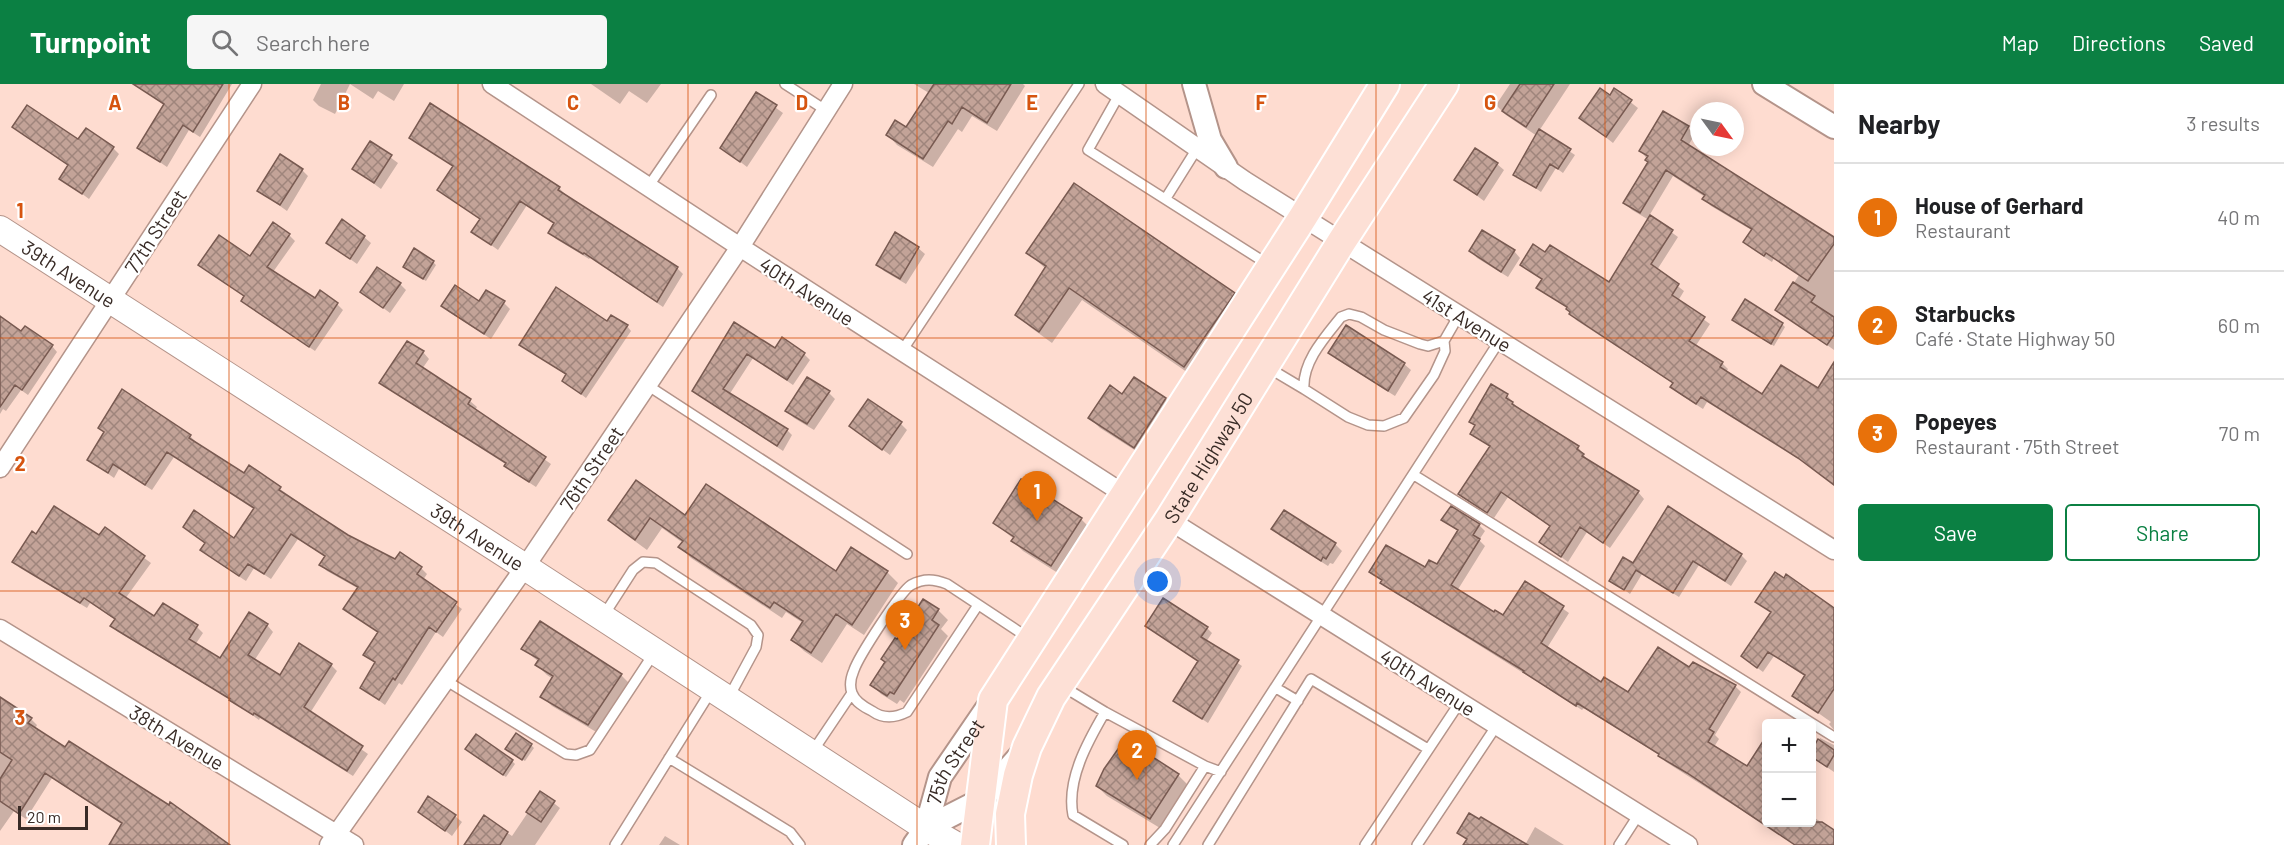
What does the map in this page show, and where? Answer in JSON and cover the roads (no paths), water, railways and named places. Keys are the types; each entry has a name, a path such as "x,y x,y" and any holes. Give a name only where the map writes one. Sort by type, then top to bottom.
{"main road":[{"path":"975,845 993,700 1303,217 1385,84"},
{"name":"State Highway 50","path":"1011,845 1010,814 1018,775 1027,747 1051,697 1169,520 1342,241 1444,84"},
{"name":"39th Avenue","path":"0,229 811,754 920,837 956,845"}],"street":[{"name":"77th Street","path":"0,468 252,84"},
{"name":"40th Avenue","path":"492,84 1124,494"},
{"name":"76th Street","path":"332,839 525,567 740,247 843,84"},
{"path":"1194,84 1208,133 1226,167"},
{"path":"1764,84 1834,127"},
{"name":"41st Avenue","path":"1112,89 1303,217 1834,550"},
{"name":"40th Avenue","path":"1169,520 1688,845"},
{"name":"38th Avenue","path":"0,628 332,839 354,845"},
{"name":"75th Street","path":"920,837 940,777 993,700"},
{"name":"75th Street","path":"920,837 981,800 1027,747"}],"lane":[{"path":"784,84 826,111"},
{"path":"902,351 1080,84"},
{"path":"1112,89 1088,150 1166,198 1270,267"},
{"path":"648,187 711,95"},
{"path":"1166,198 1198,147"},
{"path":"1304,389 1303,378 1309,363 1341,317 1348,314 1361,317 1384,330 1420,344 1428,346 1444,341"},
{"path":"1265,366 1348,417 1368,425 1384,426 1404,418 1434,375 1445,351 1444,341 1459,315"},
{"path":"1178,844 1221,772 1500,340"},
{"path":"647,385 907,554"},
{"path":"1413,476 1834,737"},
{"path":"603,618 633,570 643,562 656,563 752,625 758,634 756,647 669,758 615,845"},
{"path":"978,605 907,712 898,717 877,715 859,703 852,693 850,681 855,668 909,587 920,581 934,579 947,584 1031,640"},
{"path":"445,680 566,754 576,755 590,750 655,651"},
{"path":"1209,845 1311,679 1428,749"},
{"path":"1059,684 1105,712 1205,766 1221,772"},
{"path":"1276,688 1298,701"},
{"path":"811,754 852,693"},
{"path":"1365,845 1460,702"},
{"path":"1105,712 1081,760 1071,803 1073,814 1123,845"},
{"path":"1417,845 1497,725"},
{"path":"669,758 790,832 800,845"},
{"path":"1150,845 1165,829 1205,766"},
{"path":"1619,845 1639,814"}],"place":[{"name":"House of Gerhard","path":"1037,521"},
{"name":"Popeyes","path":"905,650"},
{"name":"Starbucks","path":"1137,780"}]}
